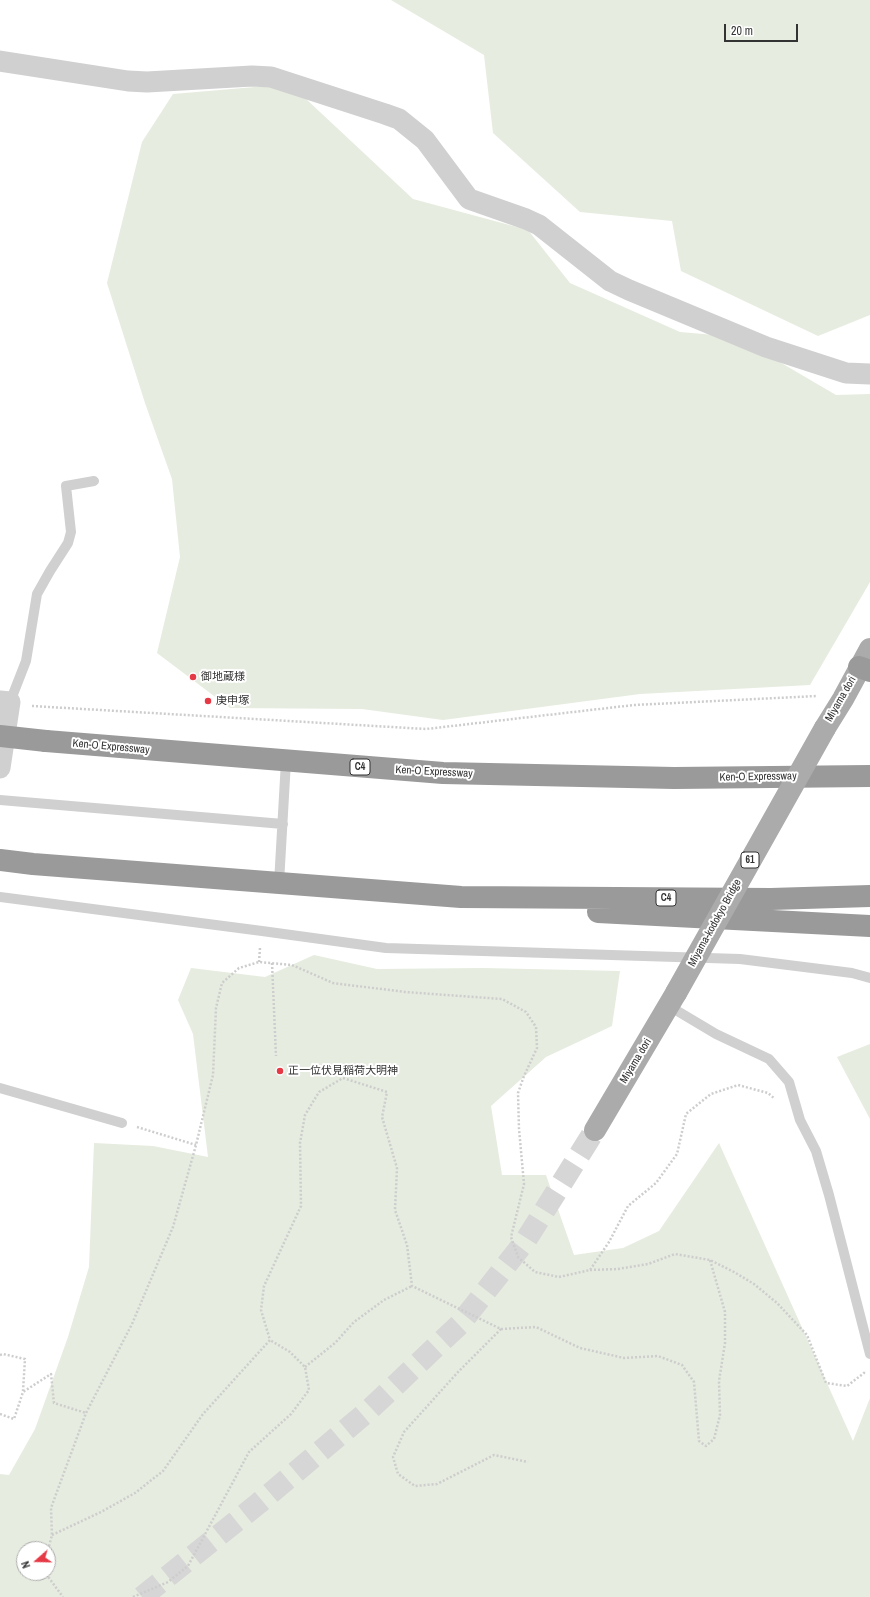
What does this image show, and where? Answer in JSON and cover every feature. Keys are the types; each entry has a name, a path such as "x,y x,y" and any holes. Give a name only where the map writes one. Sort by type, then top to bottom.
{"highway":[{"name":"Ken-O Expressway","path":"0,736 443,773 674,778 870,776"},
{"path":"674,778 870,761"},
{"name":"C4","path":"0,860 34,864 462,897 771,899 870,896"},
{"path":"462,897 558,910 870,926"}],"main road":[{"name":"Miyama dori","path":"825,728 866,663"},
{"name":"Miyama-kodokyo Bridge","path":"673,999 825,728"},
{"name":"Miyama dori","path":"595,1130 673,999"}],"street":[{"path":"0,61 147,82 252,76 271,77 399,119 425,140 469,199 539,225 610,281 766,347 846,373 870,374"},
{"path":"0,768 5,701"}],"lane":[{"path":"5,701 26,661 38,594 50,570 68,543 71,532 66,486 94,481"},
{"path":"279,883 284,824 286,761"},
{"path":"0,800 284,824"},
{"path":"0,897 386,948 740,959 852,973 870,978"},
{"path":"673,999 716,1034 769,1059 789,1082 800,1120 816,1151 829,1195 869,1352"},
{"path":"0,1088 122,1123"}],"path":[{"path":"5,701 36,707 426,729 634,705 808,696 843,699"},
{"path":"259,950 259,962"},
{"path":"50,1541 52,1535 51,1508 86,1413 132,1324 173,1227 196,1145 213,1075 216,1008 222,983 239,968 259,962 292,965 333,983 405,992 502,999 526,1012 536,1027 537,1048 518,1093 519,1129 524,1184 511,1237 518,1257 535,1272 559,1277 590,1270 618,1269 648,1264 675,1254 710,1260 754,1284 787,1314 807,1335 826,1383 847,1386 864,1373 869,1352"},
{"path":"272,963 276,1056"},
{"path":"133,1597 168,1582 188,1566 248,1452 292,1414 309,1390 305,1367 290,1352 270,1340 261,1310 264,1286 301,1206 299,1173 300,1143 305,1115 319,1092 343,1078 387,1092 382,1117 396,1168 395,1210 407,1245 412,1286"},
{"path":"590,1270 609,1242 628,1206 656,1183 677,1154 686,1114 711,1094 738,1085 768,1092 800,1120"},
{"path":"122,1123 196,1145"},
{"path":"412,1286 501,1329 536,1327 580,1348 624,1358 658,1356 682,1365 694,1382 699,1441 706,1446 714,1439 720,1415 719,1381 725,1343 725,1312 710,1260"},
{"path":"305,1367 335,1343 354,1322 384,1300 412,1286"},
{"path":"501,1329 458,1372 404,1432 393,1457 398,1474 415,1486 437,1484 494,1455 528,1462"},
{"path":"52,1535 101,1512 128,1497 163,1471 204,1414 270,1340"},
{"path":"0,1356 3,1354 25,1359 23,1392 14,1419 0,1414"},
{"path":"23,1392 50,1374 54,1403 86,1413"},
{"path":"51,1581 63,1597"}],"shaded area":[{"path":"391,0 870,0 870,315 818,336 681,271 672,221 580,212 493,133 484,55"},
{"path":"290,84 413,199 528,230 570,283 680,332 737,337 836,395 870,394 870,582 810,685 640,694 443,720 362,709 230,708 157,653 180,557 172,479 145,403 107,283 142,142 173,94"},
{"path":"314,955 377,969 483,968 620,971 612,1026 546,1057 491,1106 502,1175 546,1175 574,1255 623,1248 659,1231 719,1143 853,1441 870,1398 870,1597 0,1597 0,1474 9,1475 35,1429 68,1337 89,1267 94,1143 153,1146 208,1157 193,1034 178,1000 191,968 265,977"},
{"path":"870,1044 870,1119 837,1057"}],"tunnel":[{"path":"142,1597 259,1503 368,1411 460,1324 526,1240 595,1130"}],"place":[{"name":"御地蔵様","path":"193,677"},
{"name":"庚申塚","path":"208,701"},
{"name":"正一位伏見稲荷大明神","path":"280,1071"}]}
